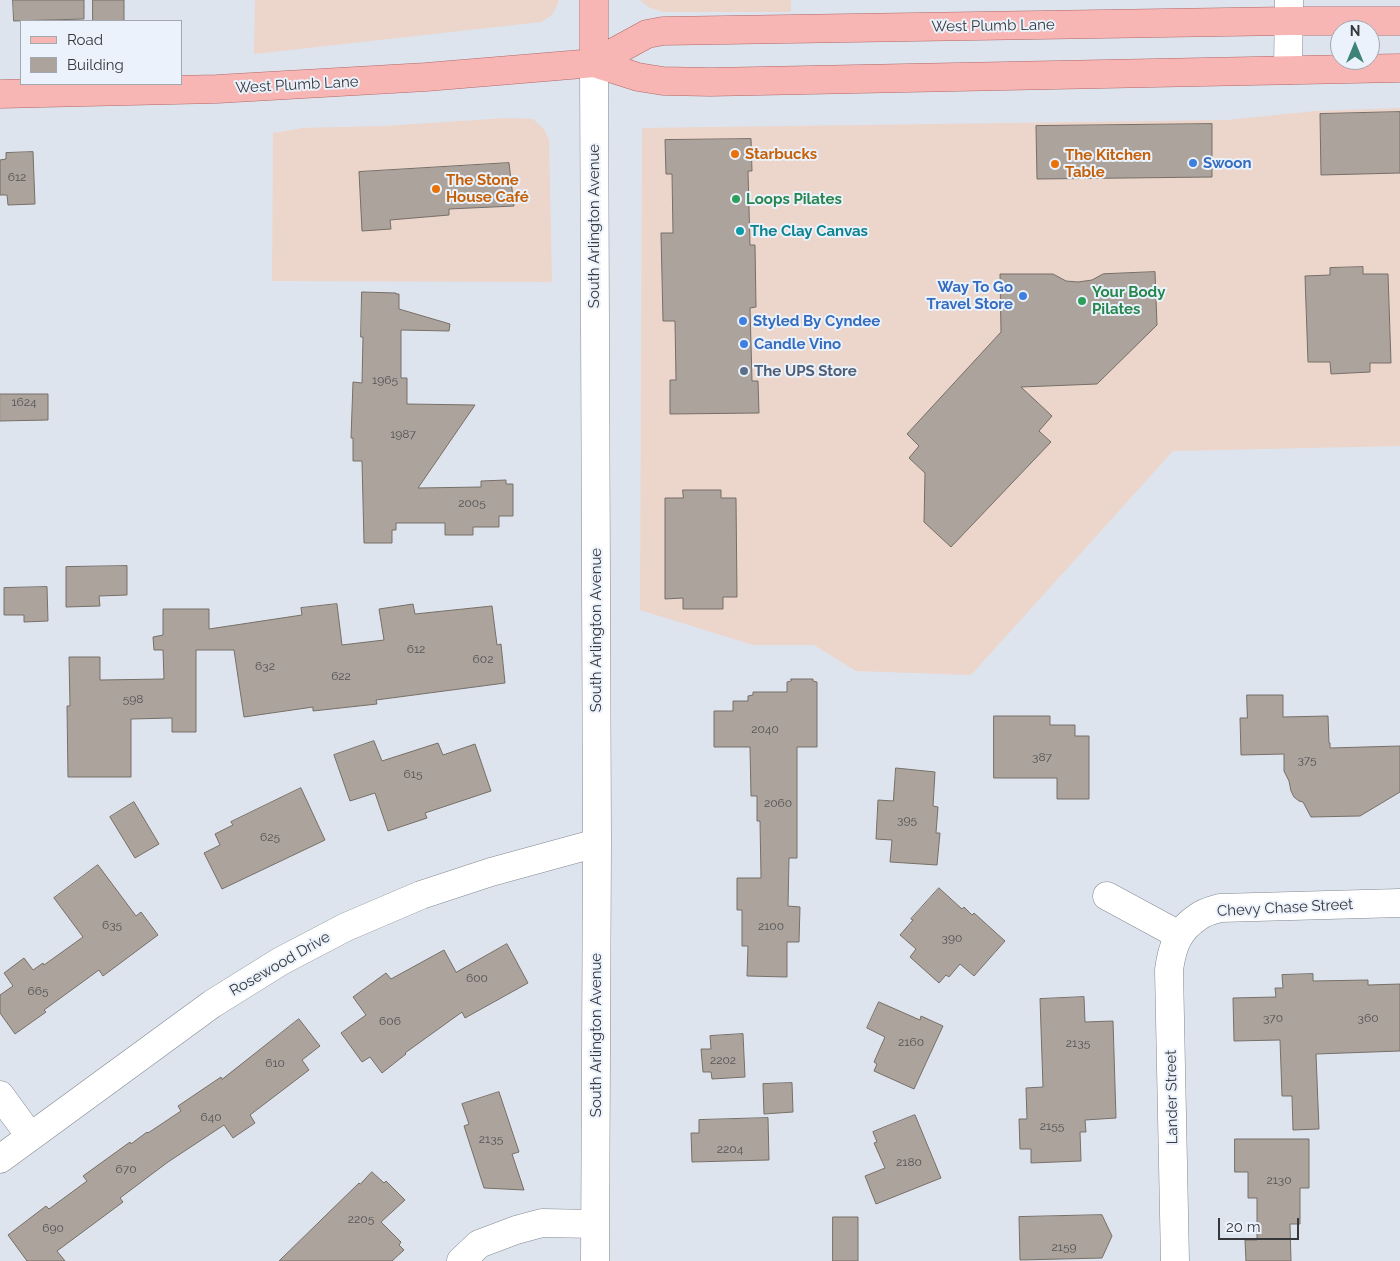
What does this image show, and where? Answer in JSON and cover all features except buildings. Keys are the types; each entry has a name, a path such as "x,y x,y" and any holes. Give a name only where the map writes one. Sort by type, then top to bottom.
{"main road":[{"name":"South Arlington Avenue","path":"594,0 594,64"},
{"name":"West Plumb Lane","path":"594,64 647,34 663,31 1289,10 1400,21"},
{"name":"West Plumb Lane","path":"0,94 217,89 426,77 594,64 638,77 664,81 710,82 1400,68"}],"street":[{"path":"1288,70 1289,10"},
{"name":"South Arlington Avenue","path":"594,64 597,843 595,1261"},
{"name":"Rosewood Drive","path":"0,1159 212,1004 297,952 346,927 422,895 491,872 597,843"},
{"path":"1107,896 1179,935"},
{"name":"Chevy Chase Street","path":"1179,935 1185,927 1199,916 1220,908 1400,903"},
{"name":"Lander Street","path":"1175,1261 1169,970 1171,952 1179,935"},
{"path":"0,1095 30,1136"},
{"path":"461,1261 479,1244 516,1230 542,1223 595,1224"}],"shaded area":[{"path":"255,0 558,0 558,4 552,15 541,22 254,54"},
{"path":"640,0 791,0 791,12 663,12 648,7"},
{"path":"1400,108 1400,446 1173,451 971,675 856,671 814,645 753,645 640,610 642,128 1227,120 1315,111"},
{"path":"507,118 533,119 544,129 549,140 552,282 272,281 273,133 302,128 384,126"}],"place":[{"name":"Starbucks","path":"735,154"},
{"name":"Swoon","path":"1193,163"},
{"name":"The Kitchen Table","path":"1055,164"},
{"name":"The Stone House Café","path":"436,189"},
{"name":"Loops Pilates","path":"736,199"},
{"name":"The Clay Canvas","path":"740,231"},
{"name":"Way To Go Travel Store","path":"1023,296"},
{"name":"Your Body Pilates","path":"1082,301"},
{"name":"Styled By Cyndee","path":"743,321"},
{"name":"Candle Vino","path":"744,344"},
{"name":"The UPS Store","path":"744,371"}]}
